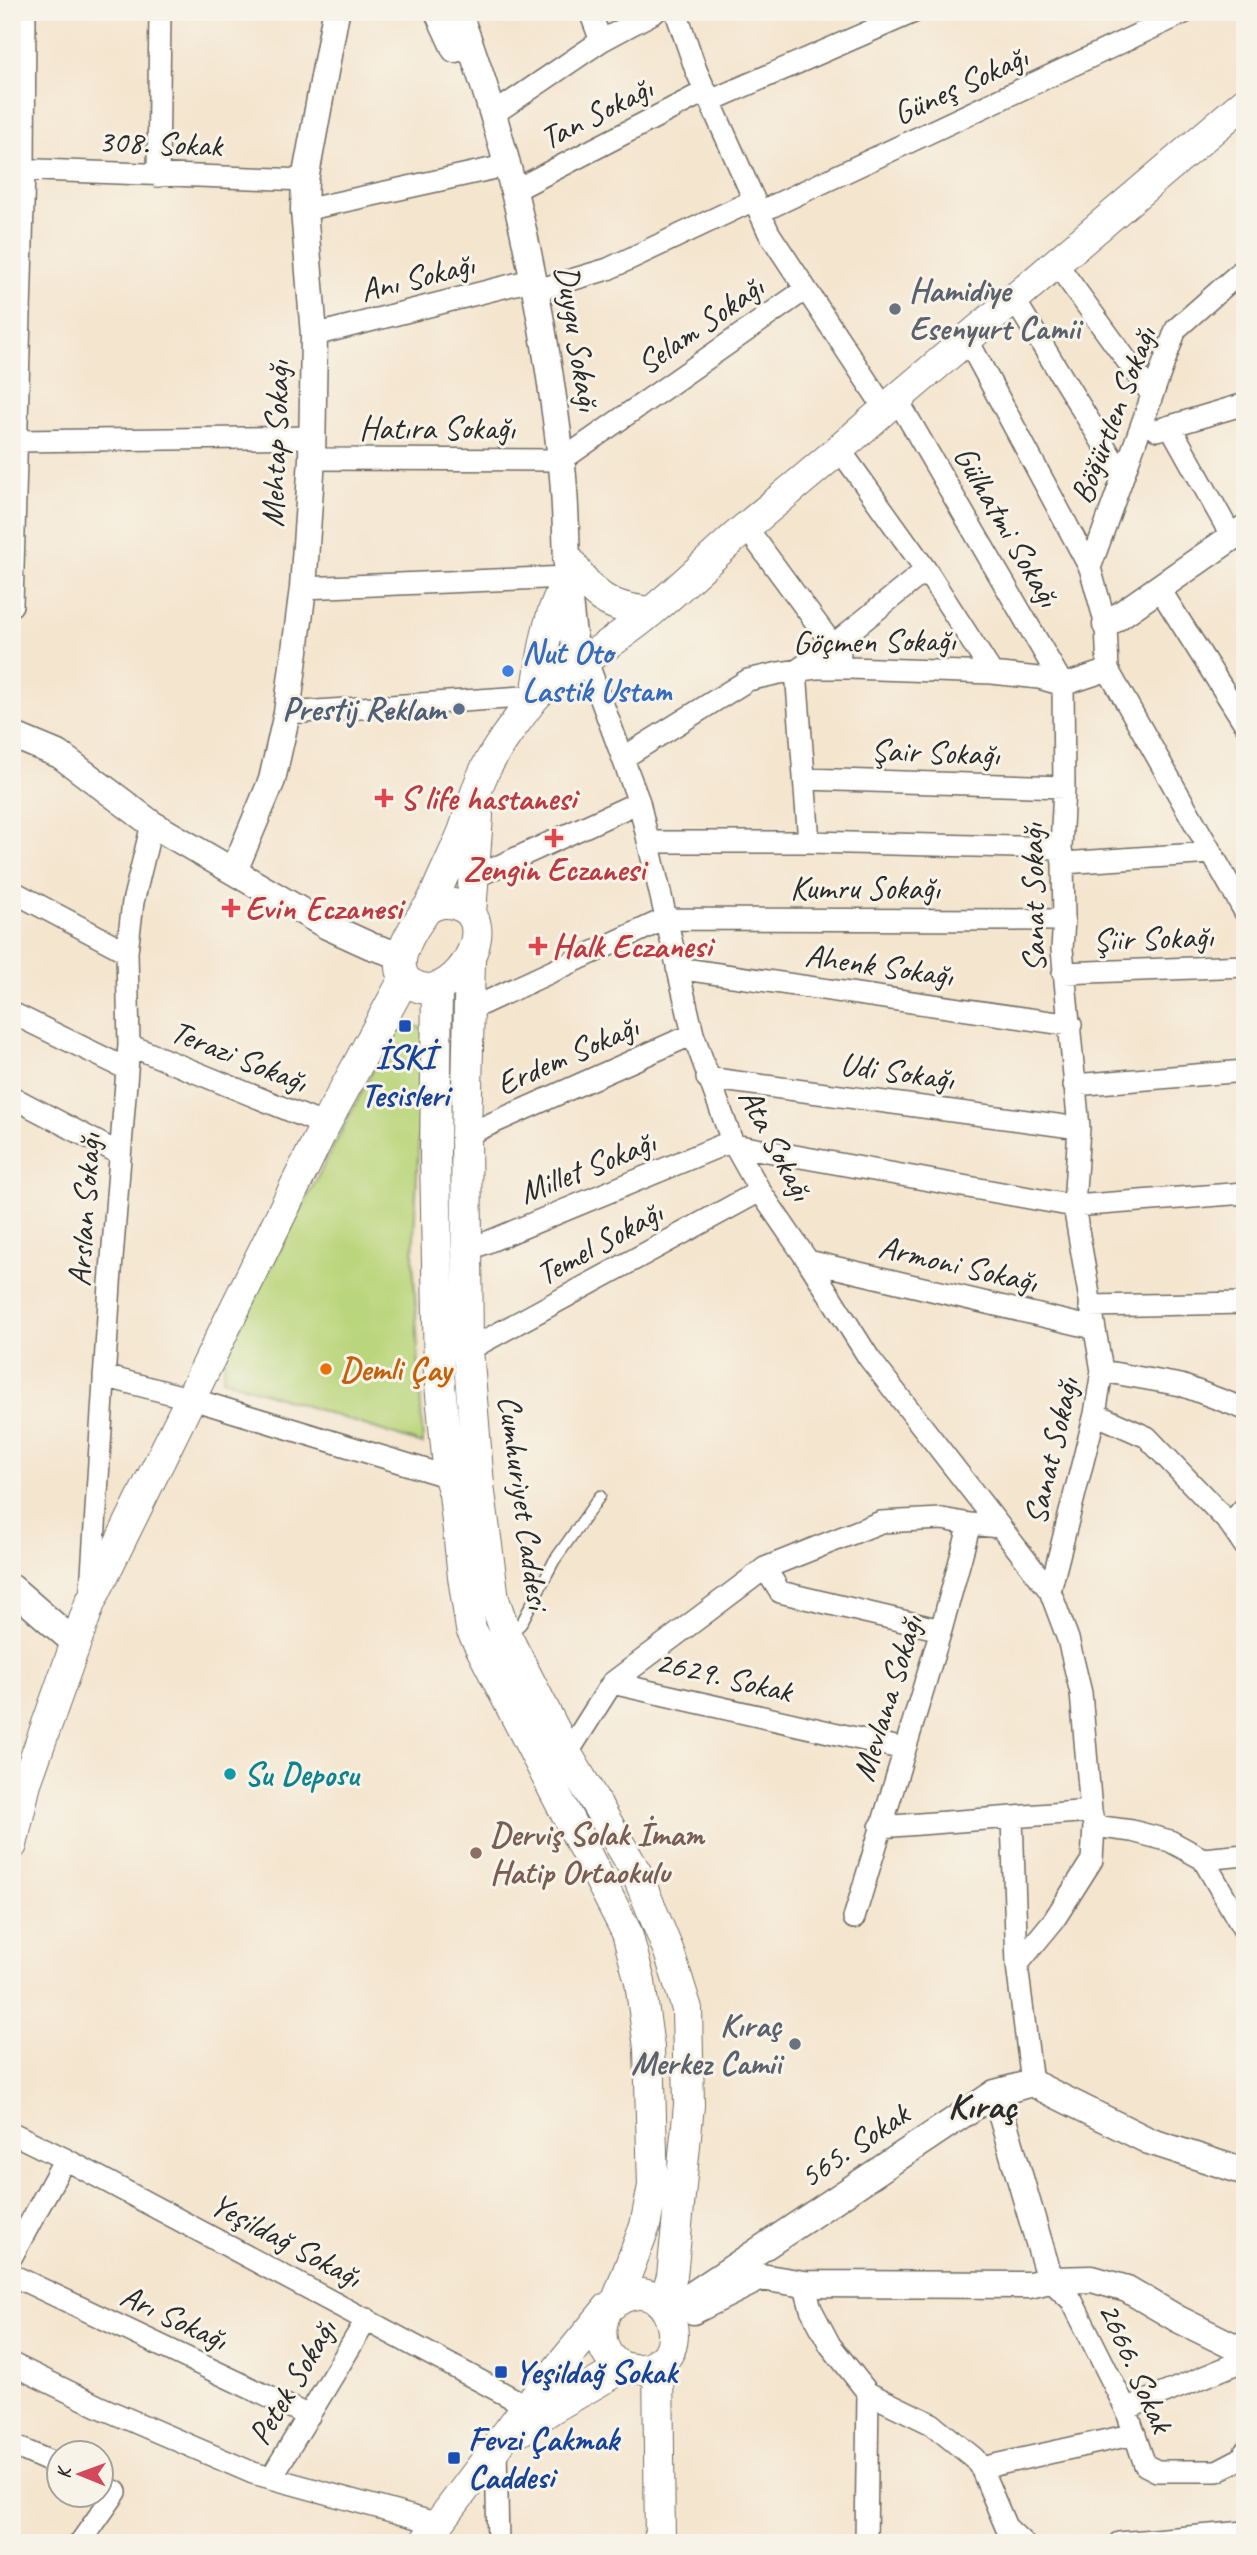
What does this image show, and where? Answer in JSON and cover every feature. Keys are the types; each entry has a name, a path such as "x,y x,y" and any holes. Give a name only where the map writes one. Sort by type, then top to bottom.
{"main road":[{"path":"12,1845 26,1783 90,1603 403,967 411,932 428,909 463,832 483,774 499,745 536,696 651,612 746,527 840,450 1245,102"},
{"path":"536,696 548,623 569,568 599,597 613,606 651,612"},
{"path":"403,967 416,987 437,988 452,980 470,959 475,944 475,927 471,913 475,837 483,774"},
{"path":"428,909 435,904 449,902 462,906 471,913"},
{"name":"Cumhuriyet Caddesi","path":"470,959 466,1135 468,1350 480,1497 494,1599 507,1637 567,1754 636,1872 669,1952 687,2008 689,2105 667,2312"},
{"name":"Cumhuriyet Caddesi","path":"437,988 435,1154 438,1360 449,1478 454,1494 471,1629 627,1933 640,1982 649,2048 653,2186 646,2226 612,2304"},
{"path":"431,2534 527,2406 612,2304 639,2294 667,2312 674,2333 666,2354 551,2409 496,2449"},
{"path":"612,2304 602,2318 601,2342 606,2352 639,2366"},
{"path":"639,2366 660,2530"}],"street":[{"path":"12,606 17,441 18,169 25,12"},
{"path":"158,176 160,12"},
{"name":"Mehtap Sokağı","path":"234,871 272,780 287,713 303,588 313,448 314,335 304,210 305,180 336,12"},
{"path":"438,12 492,115"},
{"path":"458,12 492,115"},
{"path":"590,12 601,41"},
{"path":"492,115 601,41 655,12"},
{"name":"Gülhatmi Sokağı","path":"676,12 708,96 769,233 806,289 891,404 1063,685"},
{"name":"Tan Sokağı","path":"304,210 512,178 914,12"},
{"name":"Güneş Sokağı","path":"536,284 608,269 757,206 1186,12"},
{"name":"Duygu Sokağı","path":"492,115 512,178 536,284 562,460 569,568 577,588 585,660"},
{"name":"308. Sokak","path":"18,169 305,180"},
{"path":"1056,263 1152,395"},
{"name":"Böğürtlen Sokağı","path":"1090,568 1176,329 1245,268"},
{"name":"Anı Sokağı","path":"314,335 536,284"},
{"name":"Selam Sokağı","path":"562,460 806,289"},
{"path":"1014,299 1123,476"},
{"path":"967,339 1090,568 1106,625 1108,670 1243,907"},
{"path":"1138,435 1245,404"},
{"path":"1106,625 1238,532 1170,426"},
{"name":"Hatıra Sokağı","path":"17,441 313,448 562,460"},
{"path":"840,450 926,570 992,673"},
{"path":"746,527 849,668"},
{"path":"303,588 569,568"},
{"path":"809,842 796,671 833,645 926,570"},
{"path":"1159,588 1245,724"},
{"name":"Ata Sokağı","path":"585,660 639,802 693,1034 733,1143 760,1191 869,1358 1050,1591"},
{"name":"Göçmen Sokağı","path":"623,758 748,680 796,671 849,668 992,673 1039,678 1063,685"},
{"path":"1063,685 1108,670"},
{"name":"Sanat Sokağı","path":"1050,1591 1094,1414 1102,1371 1074,1206 1079,1128 1063,973 1063,685"},
{"path":"287,713 536,696"},
{"path":"12,735 60,755 152,824 327,926 371,946 403,967"},
{"name":"Şair Sokağı","path":"804,779 1064,788"},
{"path":"474,877 639,802"},
{"name":"Arslan Sokağı","path":"90,1603 129,1045 127,952 133,902 152,824"},
{"path":"649,842 809,842 1062,856 1212,853"},
{"path":"12,891 127,952"},
{"path":"469,1010 666,919"},
{"name":"Kumru Sokağı","path":"666,919 1064,920"},
{"name":"Şiir Sokağı","path":"1063,973 1245,966"},
{"name":"Ahenk Sokağı","path":"677,968 1070,1025"},
{"name":"Terazi Sokağı","path":"12,1013 127,1069"},
{"name":"Erdem Sokağı","path":"466,1135 693,1034"},
{"name":"Terazi Sokağı","path":"129,1045 325,1125"},
{"path":"1074,1085 1245,1071"},
{"name":"Udi Sokağı","path":"707,1078 1079,1128"},
{"path":"12,1097 120,1154"},
{"path":"733,1143 1074,1206 1245,1193"},
{"name":"Millet Sokağı","path":"466,1251 733,1143"},
{"name":"Temel Sokağı","path":"468,1350 760,1191"},
{"name":"Armoni Sokağı","path":"808,1261 1094,1328"},
{"path":"1090,1306 1245,1303"},
{"path":"1102,1371 1181,1385 1245,1409"},
{"path":"104,1376 192,1399 449,1478"},
{"path":"1094,1414 1147,1437 1230,1524 1245,1546"},
{"path":"1230,1524 1245,1507"},
{"path":"612,1683 765,1568 881,1522 943,1519 999,1527"},
{"name":"Mevlana Sokağı","path":"854,1918 941,1630 970,1524"},
{"path":"765,1568 780,1592 941,1630"},
{"path":"13,1589 75,1643"},
{"path":"1017,1965 1054,1920 1092,1860 1092,1819 1081,1693 1068,1639 1050,1591"},
{"name":"2629. Sokak","path":"567,1754 612,1683 904,1749"},
{"path":"1012,1818 1017,1965 1032,2083 1149,2141 1245,2172"},
{"path":"880,1827 1012,1818 1092,1819 1170,1841 1203,1859 1245,1931"},
{"path":"1203,1859 1245,1855"},
{"name":"565. Sokak","path":"667,2312 995,2093 1032,2083"},
{"path":"995,2093 1050,2280"},
{"name":"Yeşildağ Sokağı","path":"12,2133 65,2158 527,2406"},
{"path":"12,2256 65,2158"},
{"name":"Arı Sokağı","path":"12,2275 309,2416"},
{"path":"667,2312 761,2277 804,2284 1030,2285 1050,2280 1092,2279 1127,2289 1178,2319 1245,2352"},
{"name":"2666. Sokak","path":"1050,2280 1072,2301 1126,2409 1145,2465 1157,2471 1217,2471 1241,2459 1245,2452"},
{"path":"804,2284 811,2309 830,2345 868,2393 932,2424 974,2458 981,2468 1006,2527 1023,2543"},
{"name":"Petek Sokağı","path":"271,2478 368,2319"},
{"path":"1126,2409 1245,2360"},
{"path":"12,2364 100,2407 253,2473 431,2534"},
{"path":"866,2543 868,2393"},
{"path":"981,2468 1135,2434"},
{"path":"12,2445 46,2460"},
{"path":"496,2449 498,2543"},
{"path":"80,2543 103,2510"},
{"path":"1119,2543 1245,2532"}],"lane":[{"path":"507,1637 521,1624 554,1560 600,1496"}],"green space":[{"path":"399,1020 424,1029 413,1258 423,1444 223,1379 225,1356"}],"place":[{"name":"Hamidiye Esenyurt Camii","path":"895,309"},
{"name":"Nut Oto Lastik Ustam","path":"508,671"},
{"name":"Prestij Reklam","path":"459,709"},
{"name":"S life hastanesi","path":"384,798"},
{"name":"Zengin Eczanesi","path":"554,838"},
{"name":"Evin Eczanesi","path":"231,908"},
{"name":"Halk Eczanesi","path":"538,946"},
{"name":"İSKİ Tesisleri","path":"405,1026"},
{"name":"Demli Çay","path":"326,1369"},
{"name":"Su Deposu","path":"230,1774"},
{"name":"Derviş Solak İmam Hatip Ortaokulu","path":"476,1853"},
{"name":"Kıraç Merkez Camii","path":"795,2044"},
{"name":"Yeşildağ Sokak","path":"501,2372"},
{"name":"Fevzi Çakmak Caddesi","path":"454,2458"}],"district":[{"name":"Kıraç","path":"982,2105"}]}
